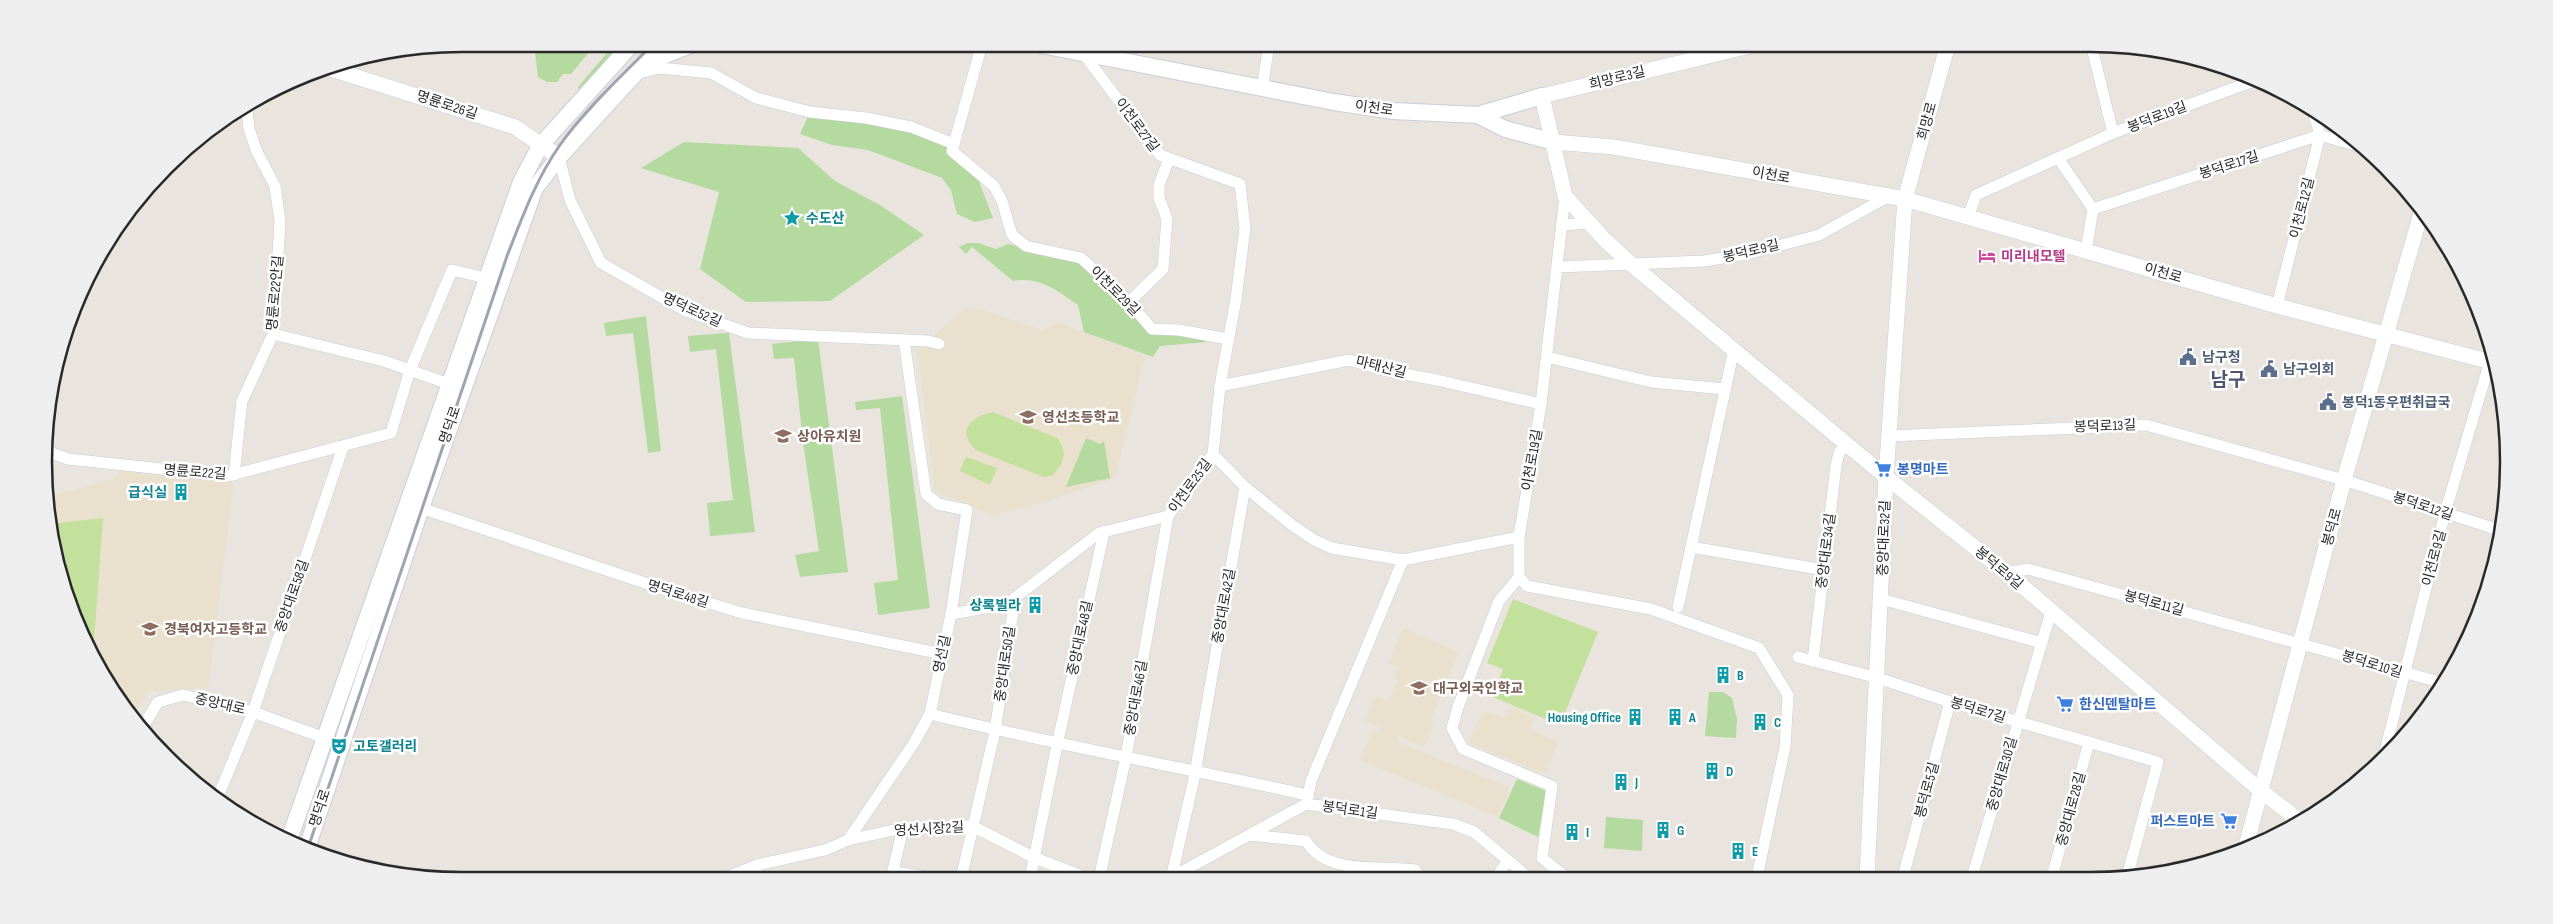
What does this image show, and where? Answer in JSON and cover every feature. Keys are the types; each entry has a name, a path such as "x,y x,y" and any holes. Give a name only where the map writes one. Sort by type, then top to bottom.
{"main road":[{"name":"명덕로","path":"291,834 510,209 540,146 625,52"},
{"name":"명덕로","path":"309,842 421,508 535,188 559,157 654,52"},
{"path":"638,69 675,52"},
{"name":"이천로","path":"1101,52 1262,89 1393,111 1478,116 1505,129 1554,142"},
{"name":"희망로3길","path":"1478,116 1542,96"}],"street":[{"path":"638,69 660,68 711,73 756,98 810,112 866,118 911,127 954,144 980,52"},
{"name":"이천로27길","path":"1083,52 1160,155 1240,184"},
{"path":"1262,89 1268,52"},
{"name":"희망로3길","path":"1542,96 1725,52"},
{"name":"희망로","path":"1905,199 1946,52"},
{"path":"2093,52 2113,133"},
{"name":"명륜로26길","path":"339,71 515,127 540,146 559,157"},
{"name":"봉덕로19길","path":"1968,216 1976,195 2113,133 2247,83"},
{"path":"1542,96 1565,196"},
{"name":"명륜로22안길","path":"234,475 242,401 273,334 280,222 275,186 249,129 247,113"},
{"name":"이천로12길","path":"2277,306 2320,135 2316,120"},
{"path":"2320,135 2347,143"},
{"name":"봉덕로17길","path":"2093,209 2320,135"},
{"name":"이천로","path":"1554,142 1614,147 1905,199 2277,306 2487,358"},
{"name":"이천로29길","path":"954,144 952,151 994,186 1002,201 1012,235 1026,246 1081,258 1129,302 1152,329 1179,330 1228,339"},
{"name":"명덕로52길","path":"559,157 570,200 601,263 684,310 748,333 904,340 939,344"},
{"path":"2058,158 2093,209 2086,251"},
{"path":"1129,302 1163,269 1167,219 1159,198 1159,185 1169,159"},
{"name":"이천로25길","path":"951,614 1007,604 1099,533 1168,516 1214,454 1220,386 1245,228 1240,184"},
{"name":"봉덕로9길","path":"1565,196 1632,264 1886,477 2007,573 2261,791 2295,817"},
{"name":"이천로19길","path":"1519,577 1519,537 1541,404 1565,196"},
{"name":"봉덕로9길","path":"1632,264 1704,261 1746,254 1819,235 1890,196"},
{"name":"중앙대로32길","path":"1866,872 1878,678 1886,477 1905,199"},
{"name":"봉덕로","path":"2248,840 2344,480 2420,218"},
{"path":"1562,225 1590,223"},
{"path":"1558,266 1632,264"},
{"path":"410,370 452,270 486,278"},
{"path":"273,334 384,361 449,384"},
{"name":"영선길","path":"848,840 914,744 930,714 951,614 967,510 938,504 926,494 904,340"},
{"path":"1678,607 1734,349"},
{"path":"1547,357 1651,382 1725,389"},
{"name":"마태산길","path":"1220,386 1349,360 1383,370 1438,380 1541,404"},
{"name":"이천로9길","path":"2386,746 2445,513 2490,369"},
{"name":"명륜로22길","path":"52,453 68,459 228,476 234,475 391,433 410,370"},
{"name":"봉덕로13길","path":"1889,436 2146,425 2344,480"},
{"name":"중앙대로34길","path":"1813,661 1836,465 1839,453 1846,444"},
{"name":"중앙대로58길","path":"220,792 253,712 343,447"},
{"path":"1214,454 1245,487 1314,540 1332,548 1403,560 1519,537"},
{"name":"봉덕로12길","path":"2344,480 2495,529"},
{"name":"중앙대로42길","path":"1172,872 1196,770 1245,487"},
{"name":"명덕로48길","path":"421,508 657,588 742,613 942,654"},
{"name":"중앙대로46길","path":"1101,872 1126,757 1168,516"},
{"name":"중앙대로48길","path":"1032,872 1057,745 1104,532"},
{"path":"1691,547 1824,570"},
{"path":"930,714 1057,745 1196,770 1307,799 1310,781 1403,560"},
{"name":"봉덕로11길","path":"2007,573 2028,569 2301,643"},
{"path":"1560,872 1542,858 1552,786 1463,749 1452,728 1458,707 1499,602 1519,577 1527,586 1651,609 1759,648 1788,694 1785,747 1757,872"},
{"name":"중앙대로50길","path":"962,872 995,730 1015,598"},
{"path":"1881,599 2042,643"},
{"name":"중앙대로30길","path":"1973,872 2016,722 2051,612"},
{"name":"봉덕로10길","path":"2301,643 2403,674 2437,681"},
{"name":"봉덕로7길","path":"1798,657 1878,678 2016,722 2158,762 2129,870"},
{"name":"중앙대로","path":"146,722 158,702 183,695 253,712 341,744"},
{"name":"봉덕로5길","path":"1904,872 1950,702"},
{"name":"중앙대로28길","path":"2053,872 2089,742"},
{"name":"봉덕로1길","path":"1182,872 1250,835 1307,799 1453,824 1474,832 1522,872"},
{"name":"영선시장2길","path":"848,840 903,828 972,826 1035,858 1071,872"},
{"path":"893,872 903,828"},
{"path":"1250,835 1306,842 1312,852 1336,863 1415,870 1416,872"},
{"path":"740,872 757,865 824,850 848,840"},
{"path":"1500,872 1508,860"},
{"path":"756,872 757,865"}],"shaded area":[{"name":"영선초등학교","path":"964,309 986,311 1042,330 1059,322 1145,356 1115,478 1047,501 992,515 935,491 917,351"},
{"name":"경북여자고등학교","path":"120,469 231,478 233,488 208,688 148,691 137,711 107,667 74,594 60,542 54,495 114,479"},
{"path":"1403,628 1459,652 1430,721 1434,723 1424,747 1398,736 1396,741 1510,788 1498,817 1360,760 1372,731 1378,734 1381,728 1365,721 1376,696 1389,702 1398,680 1395,678 1399,667 1389,663"},
{"name":"대구외국인학교","path":"1510,707 1535,718 1530,730 1558,741 1545,774 1469,743 1483,710 1505,718"}],"green space":[{"path":"535,52 589,52 571,74 563,74 557,82 547,82 538,77"},
{"path":"604,52 625,52 583,98 578,87 606,54"},
{"path":"810,112 866,118 954,144 973,166 993,218 975,222 957,214 951,190 942,178 868,150 832,145 800,134"},
{"path":"684,142 798,148 835,181 880,205 924,235 830,301 746,302 700,269 719,192 641,168"},
{"path":"967,243 978,243 996,249 1008,244 1081,258 1152,329 1207,335 1206,342 1160,346 1153,357 1084,332 1078,305 1056,290 1040,283 1022,280 1013,281 972,247 966,254 959,247"},
{"path":"646,316 661,451 648,453 633,333 606,336 604,323"},
{"path":"729,333 755,532 710,536 707,503 733,500 716,349 690,352 688,336"},
{"path":"818,339 848,572 800,577 795,555 819,551 803,442 794,358 774,359 772,344"},
{"path":"902,396 930,608 878,615 874,583 898,580 880,408 856,410 855,402"},
{"path":"993,412 1057,438 1061,443 1064,453 1060,466 1053,475 1044,477 976,450 967,437 968,426 978,417"},
{"path":"1086,438 1100,444 1104,441 1110,478 1066,487"},
{"path":"966,457 997,468 990,485 960,471"},
{"path":"103,518 94,640 74,594 66,568 57,523"},
{"path":"1513,599 1598,632 1560,725 1493,697 1503,669 1487,663"},
{"path":"1709,692 1723,692 1732,698 1737,719 1736,738 1705,736"},
{"path":"1517,779 1546,791 1538,837 1499,818"},
{"path":"1606,817 1643,820 1642,851 1604,848"}],"railway":[{"path":"310,842 507,256 524,213 551,158 570,131 645,52"}],"place":[{"name":"수도산","path":"792,218"},
{"name":"미리내모텔","path":"1987,256"},
{"name":"남구청","path":"2188,357"},
{"name":"남구의회","path":"2269,369"},
{"name":"봉덕1동우편취급국","path":"2328,402"},
{"name":"영선초등학교","path":"1028,417"},
{"name":"상아유치원","path":"783,436"},
{"name":"봉명마트","path":"1883,469"},
{"name":"급식실","path":"181,492"},
{"name":"상록빌라","path":"1035,605"},
{"name":"경북여자고등학교","path":"150,629"},
{"name":"B","path":"1723,675"},
{"name":"대구외국인학교","path":"1419,688"},
{"name":"한신덴탈마트","path":"2065,704"},
{"name":"Housing Office","path":"1635,717"},
{"name":"A","path":"1675,717"},
{"name":"C","path":"1760,722"},
{"name":"고토갤러리","path":"339,746"},
{"name":"D","path":"1712,771"},
{"name":"J","path":"1621,782"},
{"name":"퍼스트마트","path":"2229,821"},
{"name":"G","path":"1663,830"},
{"name":"I","path":"1572,832"},
{"name":"E","path":"1738,851"}],"district":[{"name":"남구","path":"2228,380"}]}
